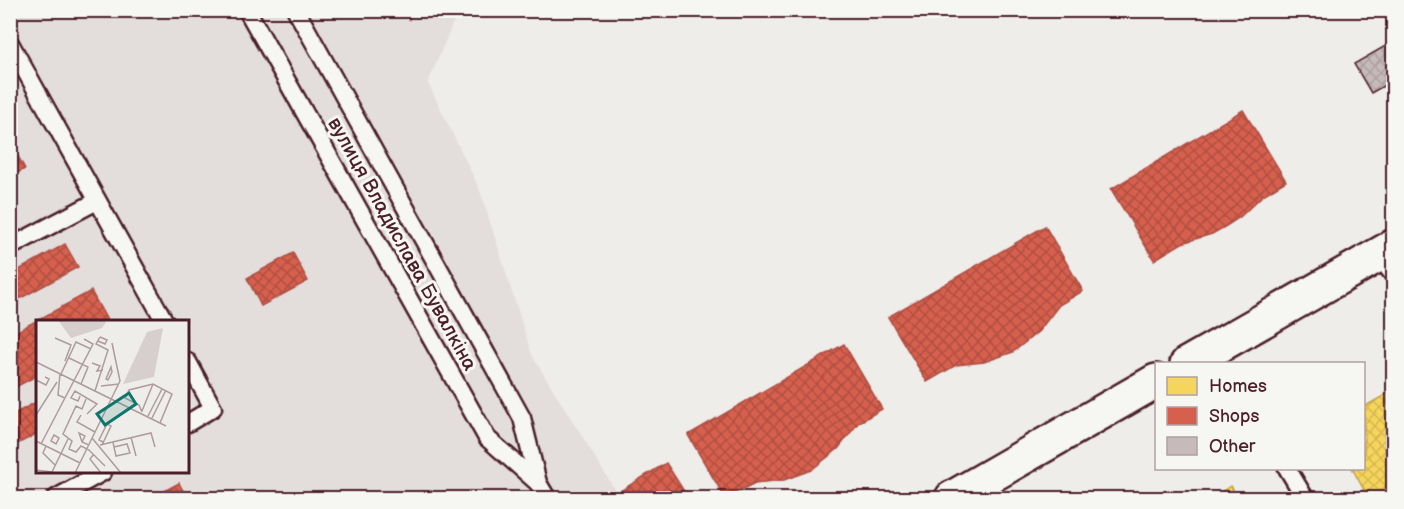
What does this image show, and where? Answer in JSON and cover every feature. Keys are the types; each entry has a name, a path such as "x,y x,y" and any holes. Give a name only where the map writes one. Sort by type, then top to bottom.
{"street":[{"path":"1209,358 1388,259"},
{"path":"952,498 1155,382"}],"lane":[{"name":"вулиця Владислава Бувалкіна","path":"247,10 487,438 537,483 547,498"},
{"name":"вулиця Владислава Бувалкіна","path":"296,10 522,418 537,483"},
{"path":"10,43 164,320"},
{"path":"10,248 97,201"},
{"path":"189,364 213,408 189,422"},
{"path":"1288,470 1305,498"},
{"path":"56,498 100,473"}],"shaded area":[{"path":"10,11 458,11 428,83 480,190 532,355 617,493 608,498 11,498"}],"building: Homes":[{"path":"1390,392 1394,398 1394,498 1356,498 1354,495 1364,490 1353,470 1365,470 1365,406"},
{"path":"1231,486 1238,498 1210,498"}],"building: Shops":[{"path":"404,10 413,10 409,19"},
{"path":"1243,110 1286,181 1263,195 1240,217 1226,226 1212,234 1182,243 1154,260 1111,189"},
{"path":"12,145 25,169 10,177 10,146"},
{"path":"1045,226 1083,291 1059,305 1039,331 1013,352 984,362 956,365 927,382 888,317"},
{"path":"65,244 78,267 10,304 10,275"},
{"path":"293,253 308,281 261,306 247,278"},
{"path":"91,291 107,320 38,320"},
{"path":"36,321 36,376 10,390 10,335"},
{"path":"844,344 882,409 858,423 838,449 811,470 784,480 755,483 725,498 688,435"},
{"path":"36,402 36,434 10,448 10,416"},
{"path":"666,463 687,496 683,498 621,498 617,493"},
{"path":"179,483 187,498 151,498"}],"building: Other":[{"path":"1394,41 1394,80 1371,93 1354,64"}]}
